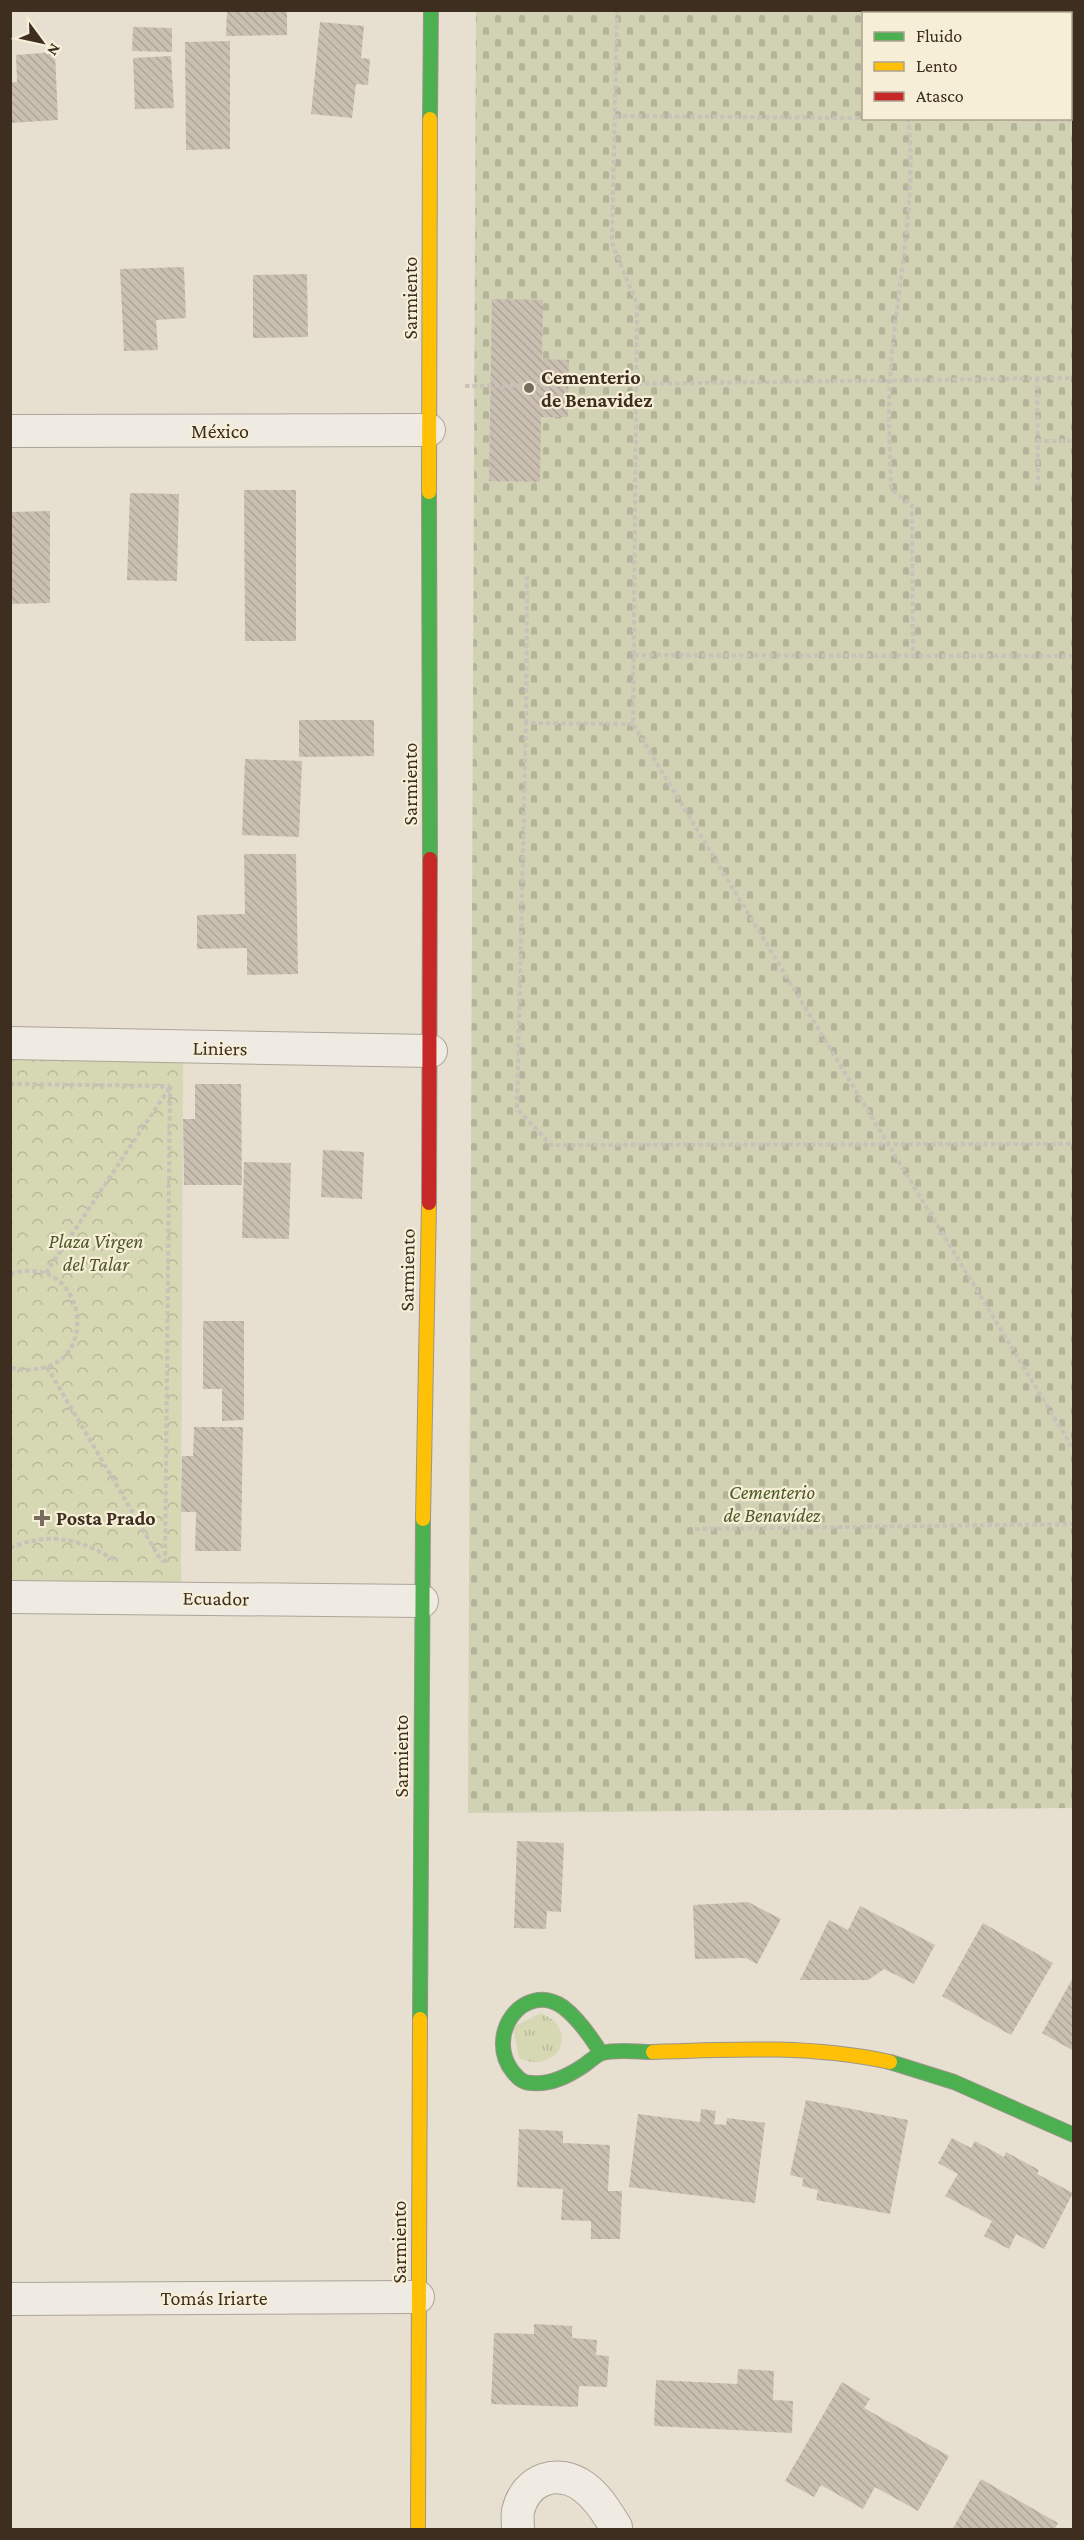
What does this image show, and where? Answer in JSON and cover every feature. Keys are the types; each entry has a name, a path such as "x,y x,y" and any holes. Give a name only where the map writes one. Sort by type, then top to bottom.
{"street":[{"name":"Sarmiento","path":"418,2529 422,1601 430,1052 430,10"},
{"name":"México","path":"10,432 429,430"},
{"name":"Liniers","path":"10,1043 430,1052"},
{"name":"Ecuador","path":"10,1597 422,1601"},
{"path":"601,2053 586,2030 569,2012 552,2002 535,2001 520,2008 509,2018 502,2035 502,2054 509,2067 520,2080 537,2084 556,2081 578,2070 601,2053 761,2049 814,2051 879,2060 935,2075 1074,2135"},
{"name":"Tomás Iriarte","path":"10,2299 418,2297"},
{"path":"518,2529 518,2511 526,2494 536,2483 551,2476 569,2478 585,2488 620,2529"}],"path":[{"path":"618,10 612,243 638,304 633,724 1074,1450"},
{"path":"615,116 862,118"},
{"path":"908,120 910,136 908,204 890,380 891,489 912,505 913,656"},
{"path":"1037,378 1038,486"},
{"path":"429,386 1074,378"},
{"path":"1037,441 1074,441"},
{"path":"527,576 517,1109 551,1145 1074,1144"},
{"path":"634,655 1074,656"},
{"path":"526,723 633,724"},
{"path":"10,1084 170,1086"},
{"path":"46,1273 170,1086"},
{"path":"165,1567 170,1086"},
{"path":"10,1274 33,1271 46,1273 61,1282 72,1295 78,1311 78,1329 72,1345 61,1358 47,1367 31,1371 10,1366"},
{"path":"47,1367 165,1567"},
{"path":"695,1529 1074,1524"},
{"path":"10,1548 29,1540 67,1539 94,1546 124,1567 113,1566"},
{"path":"155,1567 165,1567"}],"green space":[{"name":"Cementerio de Benavídez","path":"476,11 1073,11 1073,1808 468,1813"},
{"name":"Plaza Virgen del Talar","path":"11,1043 183,1048 181,1597 11,1597"},
{"path":"541,2013 558,2025 562,2037 561,2045 552,2057 544,2061 536,2062 519,2058 513,2027"}],"building":[{"path":"227,10 287,10 287,35 226,36"},
{"path":"320,22 364,26 361,58 370,59 368,85 356,84 352,118 311,114"},
{"path":"133,27 172,28 172,52 132,51"},
{"path":"230,41 230,149 186,150 185,42"},
{"path":"55,52 58,120 10,123 10,82 17,82 16,55"},
{"path":"171,56 174,108 135,109 133,58"},
{"path":"184,267 186,318 156,320 158,350 124,351 120,269"},
{"path":"307,274 308,337 253,338 253,275"},
{"name":"Cementerio de Benavidez","path":"492,299 543,300 542,359 569,360 568,417 541,417 540,482 489,481"},
{"path":"244,490 296,490 296,641 245,641"},
{"path":"130,493 179,494 177,581 127,580"},
{"path":"50,511 50,603 10,604 10,512"},
{"path":"299,720 374,720 374,756 299,757"},
{"path":"245,759 302,761 299,837 242,835"},
{"path":"244,854 296,854 298,974 247,975 247,948 197,949 197,915 245,914"},
{"path":"195,1084 241,1084 242,1185 184,1185 183,1119 195,1119"},
{"path":"323,1150 364,1152 362,1199 321,1197"},
{"path":"244,1162 291,1163 289,1239 242,1238"},
{"path":"203,1321 244,1321 244,1420 222,1421 222,1389 203,1389"},
{"path":"194,1427 243,1427 241,1551 195,1551 196,1512 181,1512 182,1456 193,1456"},
{"path":"517,1841 564,1843 561,1912 547,1911 546,1929 514,1928"},
{"path":"748,1902 781,1919 757,1964 746,1958 695,1959 693,1905"},
{"path":"860,1906 935,1945 914,1984 884,1969 868,1980 800,1980 829,1920 848,1930"},
{"path":"983,1923 1053,1963 1011,2035 942,1996"},
{"path":"1074,1976 1074,2051 1042,2033"},
{"path":"806,2100 908,2120 890,2214 816,2200 818,2190 802,2186 803,2178 790,2175"},
{"path":"701,2109 716,2111 714,2124 726,2125 727,2118 765,2123 755,2203 629,2187 638,2114 700,2122"},
{"path":"519,2129 563,2131 563,2143 610,2145 608,2191 622,2191 620,2239 591,2239 591,2221 561,2220 563,2189 517,2187"},
{"path":"952,2138 971,2148 975,2141 1004,2157 1006,2152 1039,2170 1037,2174 1073,2193 1044,2249 1016,2234 1009,2249 984,2236 992,2221 945,2196 958,2174 938,2163"},
{"path":"534,2324 572,2326 572,2338 597,2340 596,2355 609,2356 607,2387 579,2386 578,2407 491,2404 494,2333 534,2334"},
{"path":"738,2369 774,2371 773,2400 793,2401 792,2433 654,2426 656,2380 737,2384"},
{"path":"842,2382 870,2399 864,2408 949,2456 918,2511 875,2487 863,2509 821,2485 814,2497 785,2481"},
{"path":"981,2479 1058,2523 1054,2530 952,2530"}],"traffic: fast":[{"path":"430,119 431,10"},
{"path":"429,492 430,859"},
{"path":"420,2019 423,1519"},
{"path":"601,2053 574,2017 563,2007 548,2001 534,2001 522,2006 512,2016 506,2028 503,2043 505,2058 513,2072 521,2080 529,2083 546,2083 559,2079 602,2053 653,2052"},
{"path":"890,2062 954,2082 1074,2135"}],"traffic: slow":[{"path":"429,492 430,119"},
{"path":"423,1519 429,1203"},
{"path":"418,2530 420,2019"},
{"path":"653,2052 742,2049 802,2051 890,2062"}],"traffic: jam":[{"path":"429,1203 430,859"}],"place":[{"name":"Cementerio de Benavidez","path":"529,388"},
{"name":"Posta Prado","path":"42,1518"}]}
